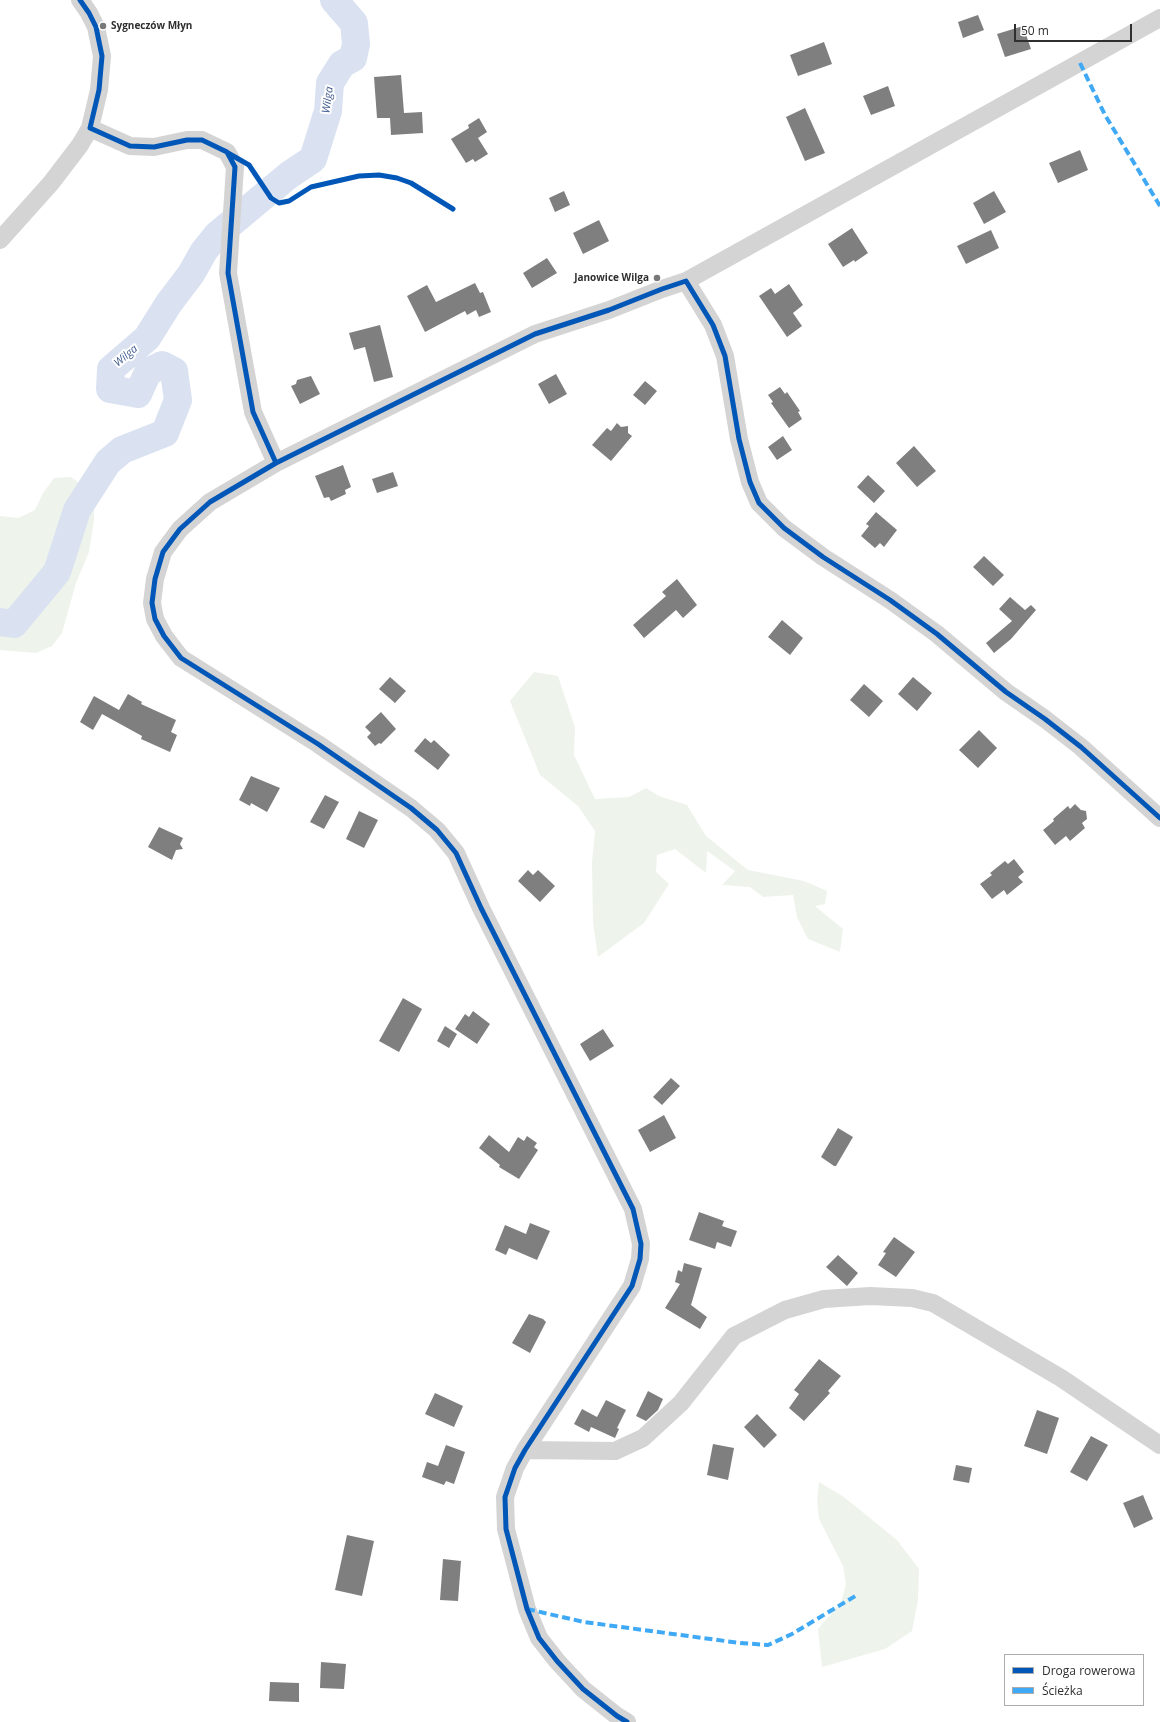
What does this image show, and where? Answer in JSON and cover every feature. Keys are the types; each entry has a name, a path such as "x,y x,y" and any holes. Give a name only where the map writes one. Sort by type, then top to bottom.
{"street":[{"path":"0,240 51,183 80,145 90,128 99,90 102,56 96,27 80,0"},
{"path":"619,1720 584,1689 557,1661 539,1638 527,1609 506,1528 505,1497 515,1468 525,1450 632,1286 640,1259 641,1244 633,1209 538,1022 456,853 437,830 411,808 318,744 182,658 164,636 155,619 152,603 155,579 163,552 180,528 210,502 276,463 535,334 609,310 686,281 1160,18"},
{"path":"90,128 130,146 154,147 187,140 202,140 227,152 235,167 228,272 253,412 276,463"},
{"path":"686,281 713,325 725,356 739,440 750,482 759,503 784,528 823,557 890,600 931,630 1006,692 1045,719 1081,747 1160,818"},
{"path":"525,1450 615,1451 643,1438 681,1403 734,1336 785,1310 824,1299 870,1296 912,1298 933,1303 1061,1378 1160,1445"}],"shaded area":[{"path":"71,477 85,488 94,503 94,520 89,552 76,583 62,633 52,646 36,653 0,650 0,516 18,518 35,510 43,493 54,478"},
{"path":"534,672 558,676 575,727 574,755 595,799 629,797 646,788 659,796 687,805 706,836 748,870 804,881 827,891 825,904 815,906 843,929 840,952 808,939 797,917 793,895 763,897 750,887 722,885 735,871 707,851 706,873 675,849 657,855 656,872 669,884 644,923 598,957 593,922 592,862 595,831 578,806 540,775 510,701"},
{"path":"819,1482 844,1497 897,1540 919,1569 918,1600 912,1631 885,1649 822,1667 818,1629 841,1602 846,1584 843,1566 819,1519 817,1501"}],"building":[{"path":"978,15 984,30 963,38 958,22"},
{"path":"1023,26 1031,49 1005,57 997,34"},
{"path":"824,42 832,64 798,76 790,55"},
{"path":"401,75 404,113 422,112 423,133 391,135 390,118 377,118 374,77"},
{"path":"888,86 895,106 871,115 863,96"},
{"path":"805,108 825,153 805,161 786,117"},
{"path":"479,118 487,132 478,138 488,154 475,162 473,159 466,163 451,139 469,128 468,125"},
{"path":"1080,150 1088,170 1058,183 1049,163"},
{"path":"564,191 570,205 555,212 549,198"},
{"path":"994,191 1006,212 984,224 973,203"},
{"path":"599,220 609,241 583,254 573,233"},
{"path":"852,228 868,253 855,262 854,260 843,267 828,244"},
{"path":"991,230 999,248 966,264 957,246"},
{"path":"547,258 557,273 532,288 523,273"},
{"path":"475,283 480,293 483,292 491,312 479,317 476,310 467,315 465,311 425,332 407,296 427,285 436,302"},
{"path":"789,284 803,305 793,313 802,326 787,337 759,296 771,288 775,294"},
{"path":"380,325 393,377 374,382 365,347 354,350 349,333"},
{"path":"556,374 567,394 549,404 538,384"},
{"path":"311,376 320,394 300,404 291,386 296,384 297,380"},
{"path":"645,381 657,391 645,405 633,395"},
{"path":"780,387 785,394 787,392 800,411 798,412 802,419 789,428 771,403 773,402 768,395"},
{"path":"617,423 621,427 628,426 628,433 632,436 611,461 592,445 607,428 611,431"},
{"path":"783,436 792,450 777,460 768,447"},
{"path":"914,446 936,471 917,487 896,463"},
{"path":"343,465 351,487 345,490 346,494 331,501 329,497 324,498 315,476"},
{"path":"393,472 398,486 377,493 372,479"},
{"path":"868,475 885,491 874,503 857,487"},
{"path":"876,512 897,530 884,547 880,543 875,548 861,536 869,526 866,524"},
{"path":"984,556 1004,575 993,586 973,567"},
{"path":"677,579 697,605 683,618 676,610 644,638 633,625 666,596 662,592"},
{"path":"1010,597 1025,610 1031,605 1036,610 1011,639 994,653 986,643 1012,621 999,609"},
{"path":"782,620 803,638 790,655 768,637"},
{"path":"390,677 406,691 395,703 379,689"},
{"path":"913,677 932,693 917,711 898,694"},
{"path":"864,684 883,701 869,717 850,700"},
{"path":"128,694 142,702 141,704 176,720 171,732 177,735 170,752 141,739 142,736 102,714 93,730 80,722 94,696 119,710"},
{"path":"381,712 396,729 381,744 379,743 375,746 367,737 371,733 365,727"},
{"path":"979,730 997,748 978,768 959,750"},
{"path":"425,738 431,743 434,740 450,755 438,770 414,751"},
{"path":"251,776 280,788 267,812 251,803 250,806 239,800"},
{"path":"325,795 339,802 324,829 310,822"},
{"path":"1075,804 1081,810 1086,811 1087,819 1082,823 1085,828 1070,841 1066,836 1055,845 1043,830 1068,806 1070,809"},
{"path":"359,811 378,820 364,848 346,839"},
{"path":"159,827 183,838 180,844 183,849 176,850 172,860 148,847"},
{"path":"1014,859 1024,872 1018,877 1023,882 1007,895 1004,890 992,899 980,884 992,875 990,873 1005,861 1008,864"},
{"path":"528,870 533,875 538,870 555,886 540,902 518,881"},
{"path":"403,998 422,1009 399,1052 379,1041"},
{"path":"473,1011 490,1024 477,1044 455,1029 465,1014 469,1017"},
{"path":"445,1026 457,1034 449,1048 437,1041"},
{"path":"603,1029 614,1046 590,1061 580,1044"},
{"path":"671,1078 680,1086 662,1105 653,1097"},
{"path":"664,1115 676,1138 650,1152 638,1130"},
{"path":"838,1128 853,1137 836,1166 834,1166 821,1157"},
{"path":"489,1135 509,1152 518,1137 524,1141 527,1136 537,1143 534,1147 538,1150 519,1179 499,1167 500,1165 479,1148"},
{"path":"699,1212 724,1221 722,1226 737,1231 731,1247 717,1242 715,1249 689,1240"},
{"path":"530,1223 550,1231 537,1260 509,1248 506,1255 495,1250 505,1225 526,1234"},
{"path":"894,1237 915,1252 896,1277 878,1265 886,1253 883,1252"},
{"path":"838,1255 858,1273 847,1286 826,1267"},
{"path":"684,1263 702,1268 691,1305 707,1317 700,1329 665,1308 680,1284 675,1282 678,1270 682,1272"},
{"path":"529,1314 543,1319 546,1322 530,1353 512,1343"},
{"path":"819,1359 841,1376 828,1391 830,1393 804,1421 789,1408 799,1394 794,1390"},
{"path":"648,1391 663,1399 658,1410 646,1421 636,1416"},
{"path":"435,1393 463,1406 454,1427 425,1414"},
{"path":"606,1400 626,1410 617,1428 619,1429 615,1438 591,1427 589,1432 574,1424 582,1409 597,1417"},
{"path":"1037,1410 1059,1418 1047,1454 1024,1446"},
{"path":"757,1414 777,1435 764,1448 744,1427"},
{"path":"1091,1436 1108,1445 1087,1481 1070,1472"},
{"path":"713,1444 734,1448 728,1480 707,1475"},
{"path":"446,1445 465,1452 454,1484 446,1481 444,1485 422,1477 427,1462 438,1466"},
{"path":"956,1465 972,1468 969,1483 953,1480"},
{"path":"1143,1495 1153,1519 1134,1528 1123,1503"},
{"path":"347,1535 374,1541 362,1596 335,1590"},
{"path":"443,1559 461,1561 458,1601 440,1600"},
{"path":"321,1662 346,1664 344,1689 320,1688"},
{"path":"270,1682 299,1683 299,1702 269,1701"}],"waterway":[{"name":"Wilga","path":"0,622 14,624 57,572 77,510 108,462 122,450 165,433 178,400 174,371 162,365 148,372 138,394 110,389 111,369 147,338 169,303 191,274 204,251 217,235 289,175 313,159 328,111 330,83 342,64 353,58 356,44 354,23 334,0"}],"marked path":[{"path":"1080,63 1105,115 1160,206"},
{"path":"527,1609 584,1622 740,1643 768,1645 792,1634 857,1595"}],"cycle path":[{"path":"80,0 96,27 102,56 99,90 90,128 130,146 154,147 187,140 202,140 227,152 235,167 228,273 253,412 276,463"},
{"path":"228,153 249,165 271,198 279,203 289,201 311,187 359,176 379,175 397,178 411,183 453,209"},
{"path":"627,1722 617,1716 583,1689 557,1661 539,1638 527,1609 506,1529 505,1497 515,1468 525,1450 632,1286 640,1259 641,1244 633,1209 481,908 456,853 437,830 411,808 318,744 181,658 164,636 155,619 152,603 155,579 163,552 180,529 210,502 276,463 535,334 609,310 686,281 713,325 725,356 739,439 750,482 759,503 784,528 823,557 890,600 937,634 1006,692 1045,719 1081,747 1160,818"}],"place":[{"name":"Sygneczów Młyn","path":"103,26"},
{"name":"Janowice Wilga","path":"657,278"}]}
